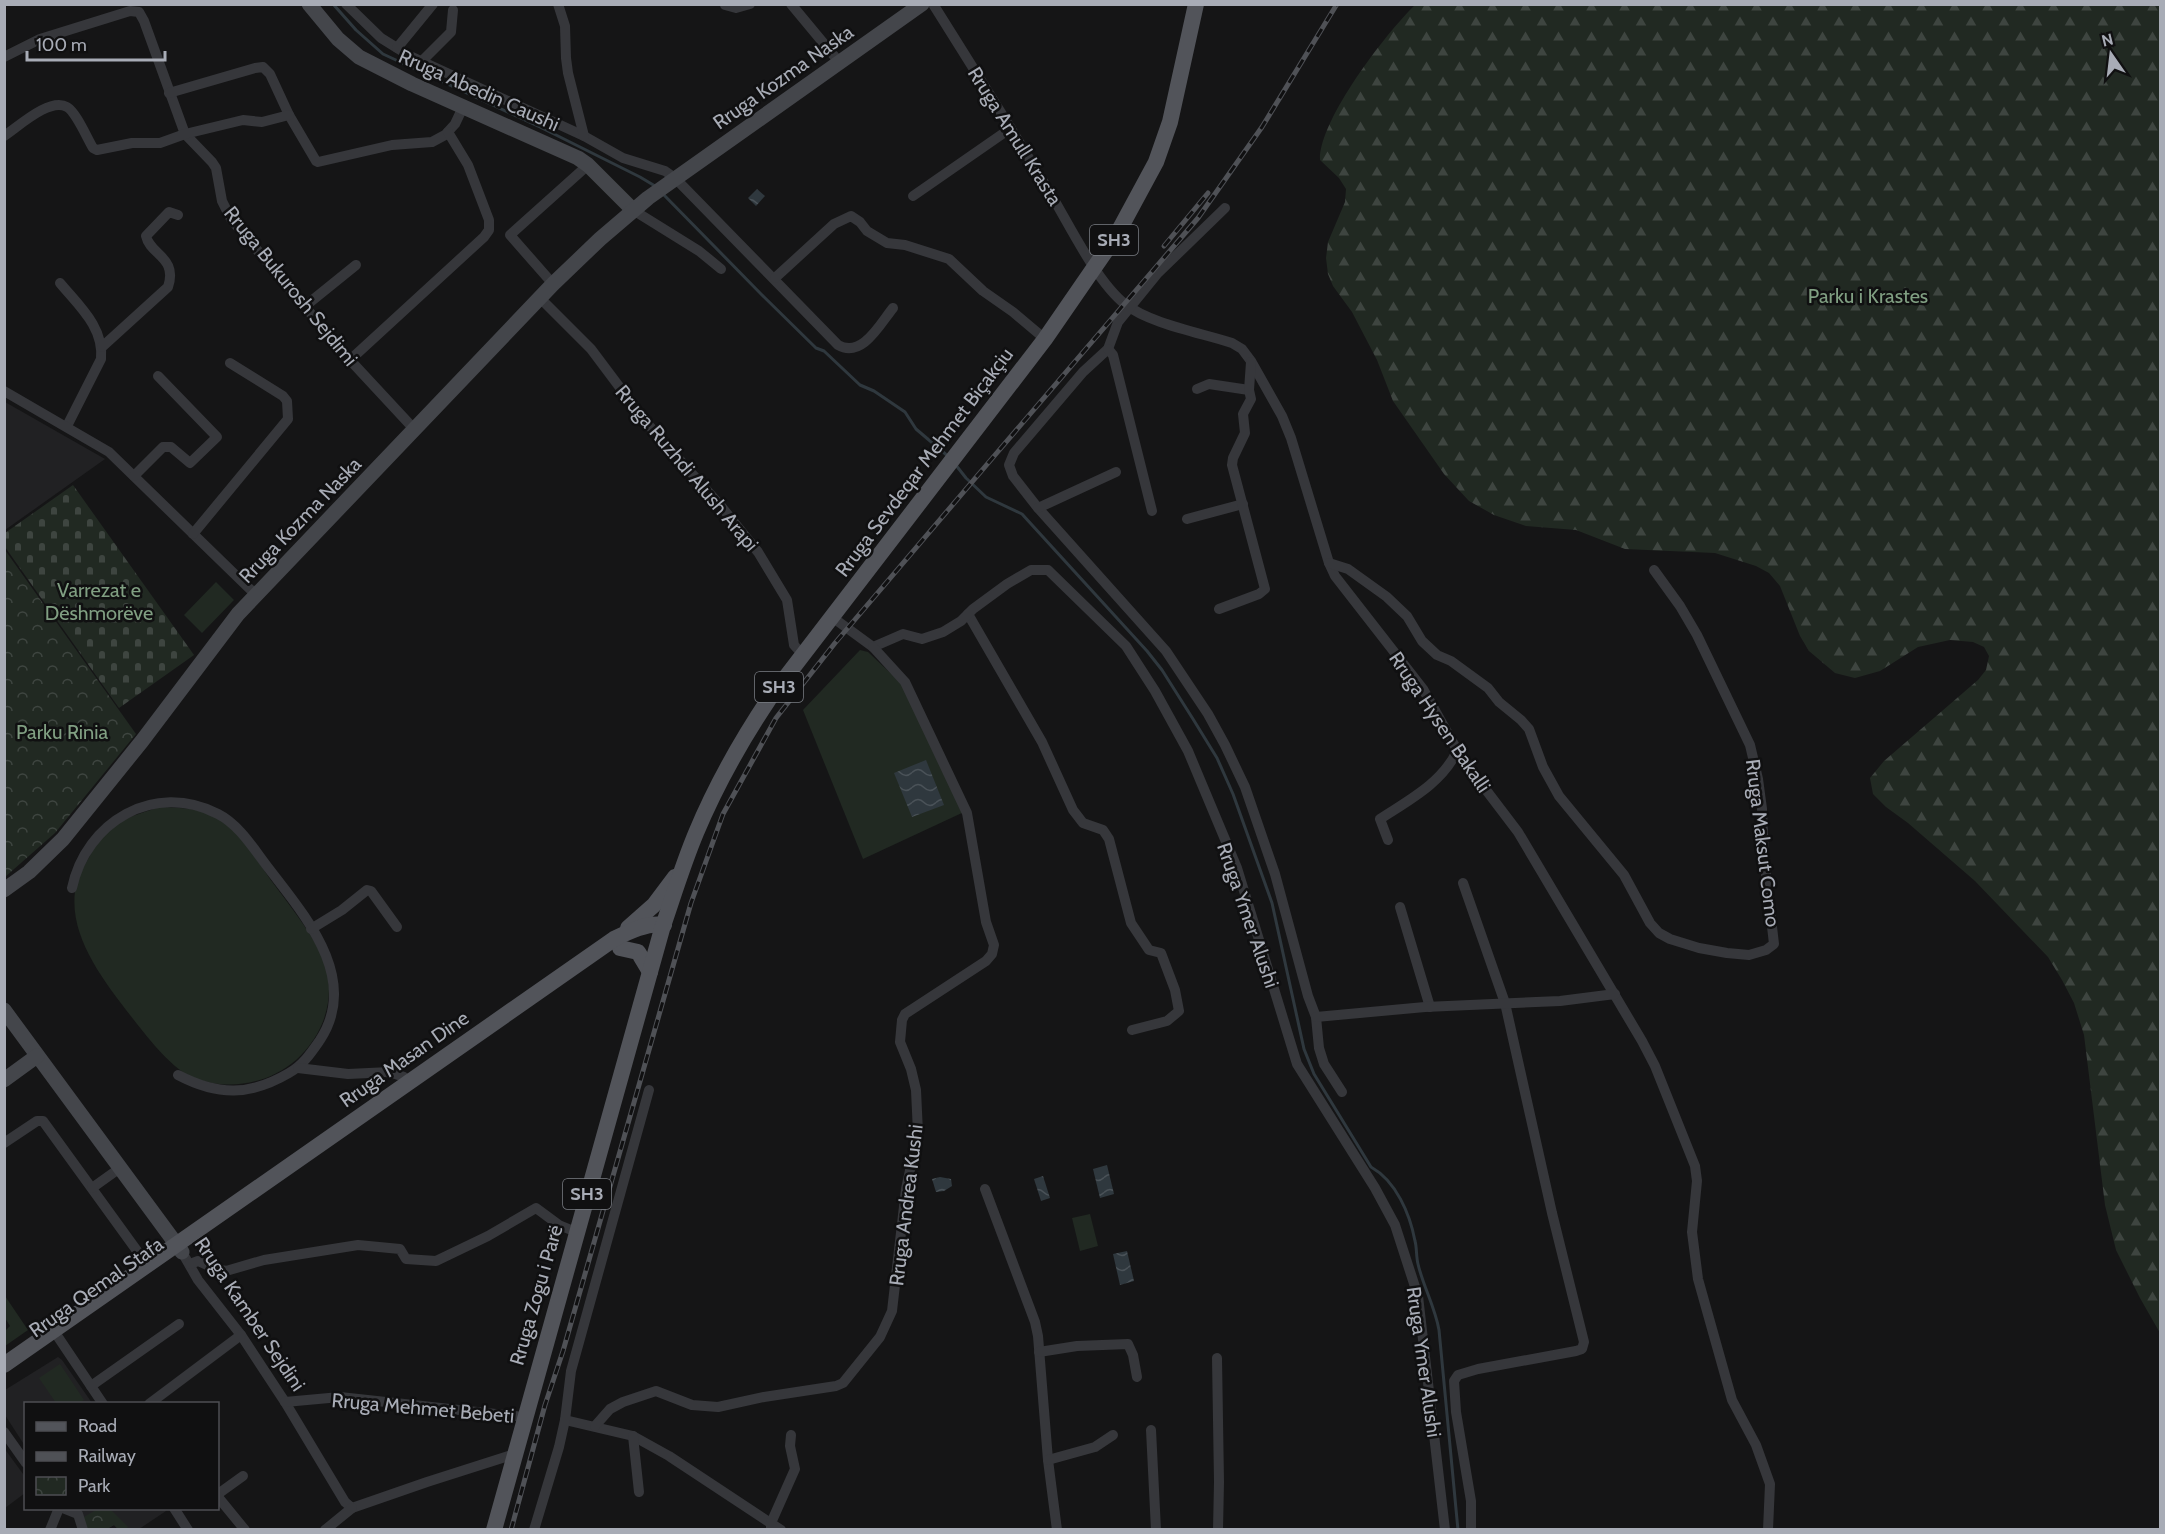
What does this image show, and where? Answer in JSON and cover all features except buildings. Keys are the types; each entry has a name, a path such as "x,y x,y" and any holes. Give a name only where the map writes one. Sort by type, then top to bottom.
{"main road":[{"name":"Rruga Abedin Caushi","path":"309,4 338,39 359,57 412,84 464,105 578,158 633,210"},
{"name":"Rruga Kozma Naska","path":"4,890 29,872 63,839 156,723 238,614 553,284 648,198 922,4"},
{"name":"Rruga Sevdeqar Mehmet Biçakçiu","path":"662,929 682,870 707,808 736,751 769,699 1045,339 1116,237 1156,162 1170,122 1196,4"},
{"path":"650,972 638,952 617,943 646,914 669,883 682,870"},
{"name":"Rruga Masan Dine","path":"183,1254 408,1082 617,943 662,929"},
{"name":"Rruga Zogu i Parë","path":"494,1530 662,929"},
{"name":"Rruga Masan Dine","path":"183,1254 617,943"},
{"name":"Rruga Kamber Sejdini","path":"4,1010 183,1254"},
{"path":"6,1076 37,1056"},
{"name":"Rruga Qemal Stafa","path":"4,1376 148,1266 183,1254"},
{"name":"Rruga Qemal Stafa","path":"4,1365 56,1335 183,1254"}],"street":[{"path":"346,4 364,24 397,48 584,136 623,158 665,171 672,181 775,278 838,345 845,349 855,349 864,343 893,308"},
{"path":"397,48 433,4"},
{"path":"558,4 565,26 568,73 584,136"},
{"path":"725,5 736,8 750,4"},
{"path":"791,4 840,63"},
{"name":"Rruga Amull Krasta","path":"933,4 1095,267"},
{"path":"422,61 451,32 453,10"},
{"path":"4,57 40,39 135,11 141,14 144,21 185,134"},
{"path":"169,93 255,68 263,68 270,74 289,115 318,162 392,145 426,144 437,140 455,124 464,105"},
{"path":"4,136 43,109 60,105 68,107 73,112 93,148 97,150 132,143 160,143 185,134 243,120 262,122 289,115"},
{"path":"913,196 1011,128"},
{"path":"350,360 489,230 489,220 468,165 448,132"},
{"name":"Rruga Bukurosh Sejdimi","path":"185,134 216,168 222,201 231,219 350,360 415,430"},
{"path":"553,284 510,235 588,165"},
{"path":"1225,208 1157,274 1118,322 1108,349 1083,372 1009,460 1010,469 1038,508 1166,651 1208,714 1245,787 1265,843 1316,1017 1319,1048 1324,1064 1342,1092"},
{"path":"633,210 699,251 721,269"},
{"path":"102,347 168,287 171,278 163,256 147,241 146,236 169,212 178,215"},
{"path":"775,278 834,224 851,216 867,231 887,243 904,245 949,259 983,291 1045,339"},
{"path":"304,307 356,265"},
{"name":"Rruga Hysen Bakalli","path":"1095,267 1120,299 1131,308 1149,317 1232,343 1242,349 1251,361 1292,438 1329,563 1346,592 1423,688 1457,751 1518,832 1615,994 1655,1066 1690,1151 1697,1180 1692,1233 1698,1278 1732,1400 1756,1444 1770,1484 1768,1530"},
{"path":"60,283 94,324 102,347 101,359 67,426"},
{"name":"Rruga Ruzhdi Alush Arapi","path":"540,298 591,349 645,421 758,552 787,600 793,642 796,649 803,655"},
{"path":"1108,349 1113,355 1152,511"},
{"path":"1219,609 1259,594 1265,589 1232,465 1245,433 1243,414 1251,399 1249,390 1251,361"},
{"path":"193,534 288,419 287,401 283,396 230,363"},
{"path":"134,476 163,447 171,447 187,463 190,463 217,437 158,376"},
{"path":"1197,389 1209,384 1249,390"},
{"path":"4,391 67,426 109,453 256,595"},
{"path":"1038,508 1116,472"},
{"path":"1187,519 1243,504"},
{"name":"Rruga Maksut Como","path":"1329,563 1348,569 1387,597 1407,616 1422,641 1488,688 1499,702 1521,720 1528,729 1543,767 1559,796 1624,875 1650,923 1659,933 1699,948 1749,955 1766,950 1774,944 1758,779 1750,745 1697,635 1680,606 1654,570"},
{"name":"Rruga Ymer Alushi","path":"873,646 903,634 922,639 942,632 962,621 1007,584 1031,570 1048,570 1126,646 1155,691 1188,751 1237,868 1297,1064 1375,1188 1395,1225 1418,1296 1445,1530"},
{"path":"968,614 1041,742 1073,810 1083,823 1103,830 1109,839 1131,922 1149,950 1161,953 1175,990 1179,1011 1167,1021 1132,1030"},
{"path":"832,617 873,646"},
{"name":"Rruga Andrea Kushi","path":"595,1426 610,1409 656,1391 692,1405 718,1407 836,1386 843,1383 880,1337 892,1311 906,1189 918,1133 916,1090 911,1069 900,1042 902,1020 905,1014 986,961 992,954 994,945 986,922 968,813 905,682 873,646"},
{"path":"1388,840 1380,819 1428,787 1450,767 1457,751"},
{"path":"72,888 79,863 86,851 94,839 112,822 124,814 148,805 176,802 193,805 220,814 236,826 282,886 322,944 332,972 334,999 332,1012 323,1035 298,1068 269,1084 240,1091 206,1088 178,1075"},
{"path":"1463,883 1504,1003 1584,1342 1582,1349 1576,1351 1478,1369 1458,1375 1454,1381 1456,1412 1470,1501 1471,1530"},
{"path":"311,929 368,890 397,927"},
{"path":"1400,907 1430,1007"},
{"path":"1316,1017 1430,1007 1560,1001 1615,994"},
{"path":"298,1068 348,1074 390,1072 404,1077 408,1082"},
{"path":"534,1530 565,1420 571,1371 649,1090"},
{"path":"4,1143 35,1122 43,1121 148,1266"},
{"path":"92,1188 120,1168"},
{"path":"985,1189 1035,1322 1057,1530"},
{"path":"183,1254 216,1269 226,1271 264,1260 358,1245 399,1249 406,1259 436,1261 488,1236 536,1208 559,1225 576,1232"},
{"name":"Rruga Kamber Sejdini","path":"183,1254 198,1280 241,1335 285,1402 345,1502 352,1508"},
{"path":"91,1386 179,1324"},
{"path":"56,1335 102,1402"},
{"path":"152,1402 241,1335"},
{"path":"1039,1352 1077,1346 1128,1344 1133,1355 1137,1377"},
{"path":"1217,1358 1218,1530"},
{"name":"Rruga Mehmet Bebeti","path":"285,1402 340,1397 524,1417"},
{"path":"565,1420 633,1436 678,1462 771,1526 781,1530"},
{"path":"1151,1430 1156,1530"},
{"path":"4,1432 24,1460"},
{"path":"771,1526 794,1476 795,1469 790,1446 791,1435"},
{"path":"1048,1460 1095,1448 1113,1435"},
{"path":"633,1436 639,1492"},
{"path":"325,1530 352,1508 515,1454"},
{"path":"219,1495 243,1476"},
{"path":"219,1497 245,1530"},
{"path":"50,1530 60,1510"},
{"path":"64,1510 78,1514 83,1530"},
{"path":"175,1510 188,1530"}],"shaded area":[{"path":"5,402 105,459 5,530"},
{"path":"58,1357 91,1402 24,1402 24,1444 5,1415 5,1390"},
{"path":"4,1448 24,1475 24,1494 5,1508"},
{"path":"74,1510 166,1511 139,1529 118,1529 114,1525 107,1529 87,1530"}],"green space":[{"name":"Parku i Krastes","path":"1415,5 2160,5 2160,1333 2116,1250 2105,1205 2084,1035 2074,1003 2062,980 2048,957 1975,881 1873,794 1870,778 1884,761 1978,680 1986,670 1989,656 1984,647 1973,642 1950,640 1918,647 1880,671 1855,678 1835,673 1809,651 1800,636 1780,586 1769,573 1756,566 1715,553 1625,549 1576,530 1526,526 1494,515 1469,501 1444,474 1393,401 1377,360 1352,312 1333,286 1328,274 1326,258 1328,242 1345,202 1346,189 1339,178 1320,160 1330,123 1356,78 1388,35"},
{"name":"Varrezat e Dëshmorëve","path":"73,485 194,655 119,708 5,547 5,533"},
{"name":"Parku Rinia","path":"5,550 136,734 55,833 5,877"},
{"path":"216,582 234,600 202,633 184,615"},
{"path":"860,650 868,652 901,683 964,812 863,859 803,710"},
{"path":"160,807 184,808 214,815 235,831 300,920 325,962 329,989 328,1002 320,1027 306,1050 296,1060 285,1069 272,1075 231,1085 203,1081 182,1071 158,1049 119,1001 88,953 76,918 74,900 80,873 97,843 110,828"},
{"path":"1090,1214 1098,1246 1080,1251 1072,1218"},
{"path":"5,1296 28,1330 5,1346 5,1331 10,1326 5,1318"},
{"path":"60,1364 84,1400 55,1402 39,1378"},
{"path":"96,1510 111,1510 128,1527 118,1529 114,1525 107,1529 87,1529 82,1518"}],"water":[{"path":"757,189 765,196 756,206 748,198"},
{"path":"926,760 944,805 912,817 894,773"},
{"path":"1107,1165 1114,1194 1100,1198 1093,1169"},
{"path":"1043,1176 1050,1198 1041,1201 1034,1179"},
{"path":"940,1177 951,1179 952,1186 944,1191 936,1192 932,1179"},
{"path":"1127,1251 1134,1281 1120,1285 1113,1254"}],"waterway":[{"path":"333,4 356,30 383,54 542,128 655,186"},
{"path":"662,193 816,348 824,351 860,385 874,391 905,412 916,429 949,457"},
{"path":"955,464 986,497 1022,514 1147,651 1162,670 1217,758 1233,794 1272,903 1304,1049 1314,1074 1371,1167 1395,1189 1410,1220 1416,1244 1417,1261 1439,1330 1458,1530"}],"railway":[{"path":"511,1530 545,1405 563,1351 691,903 723,814 776,718 835,643 1198,218 1262,127 1337,4"},
{"path":"1164,246 1208,193"}]}
